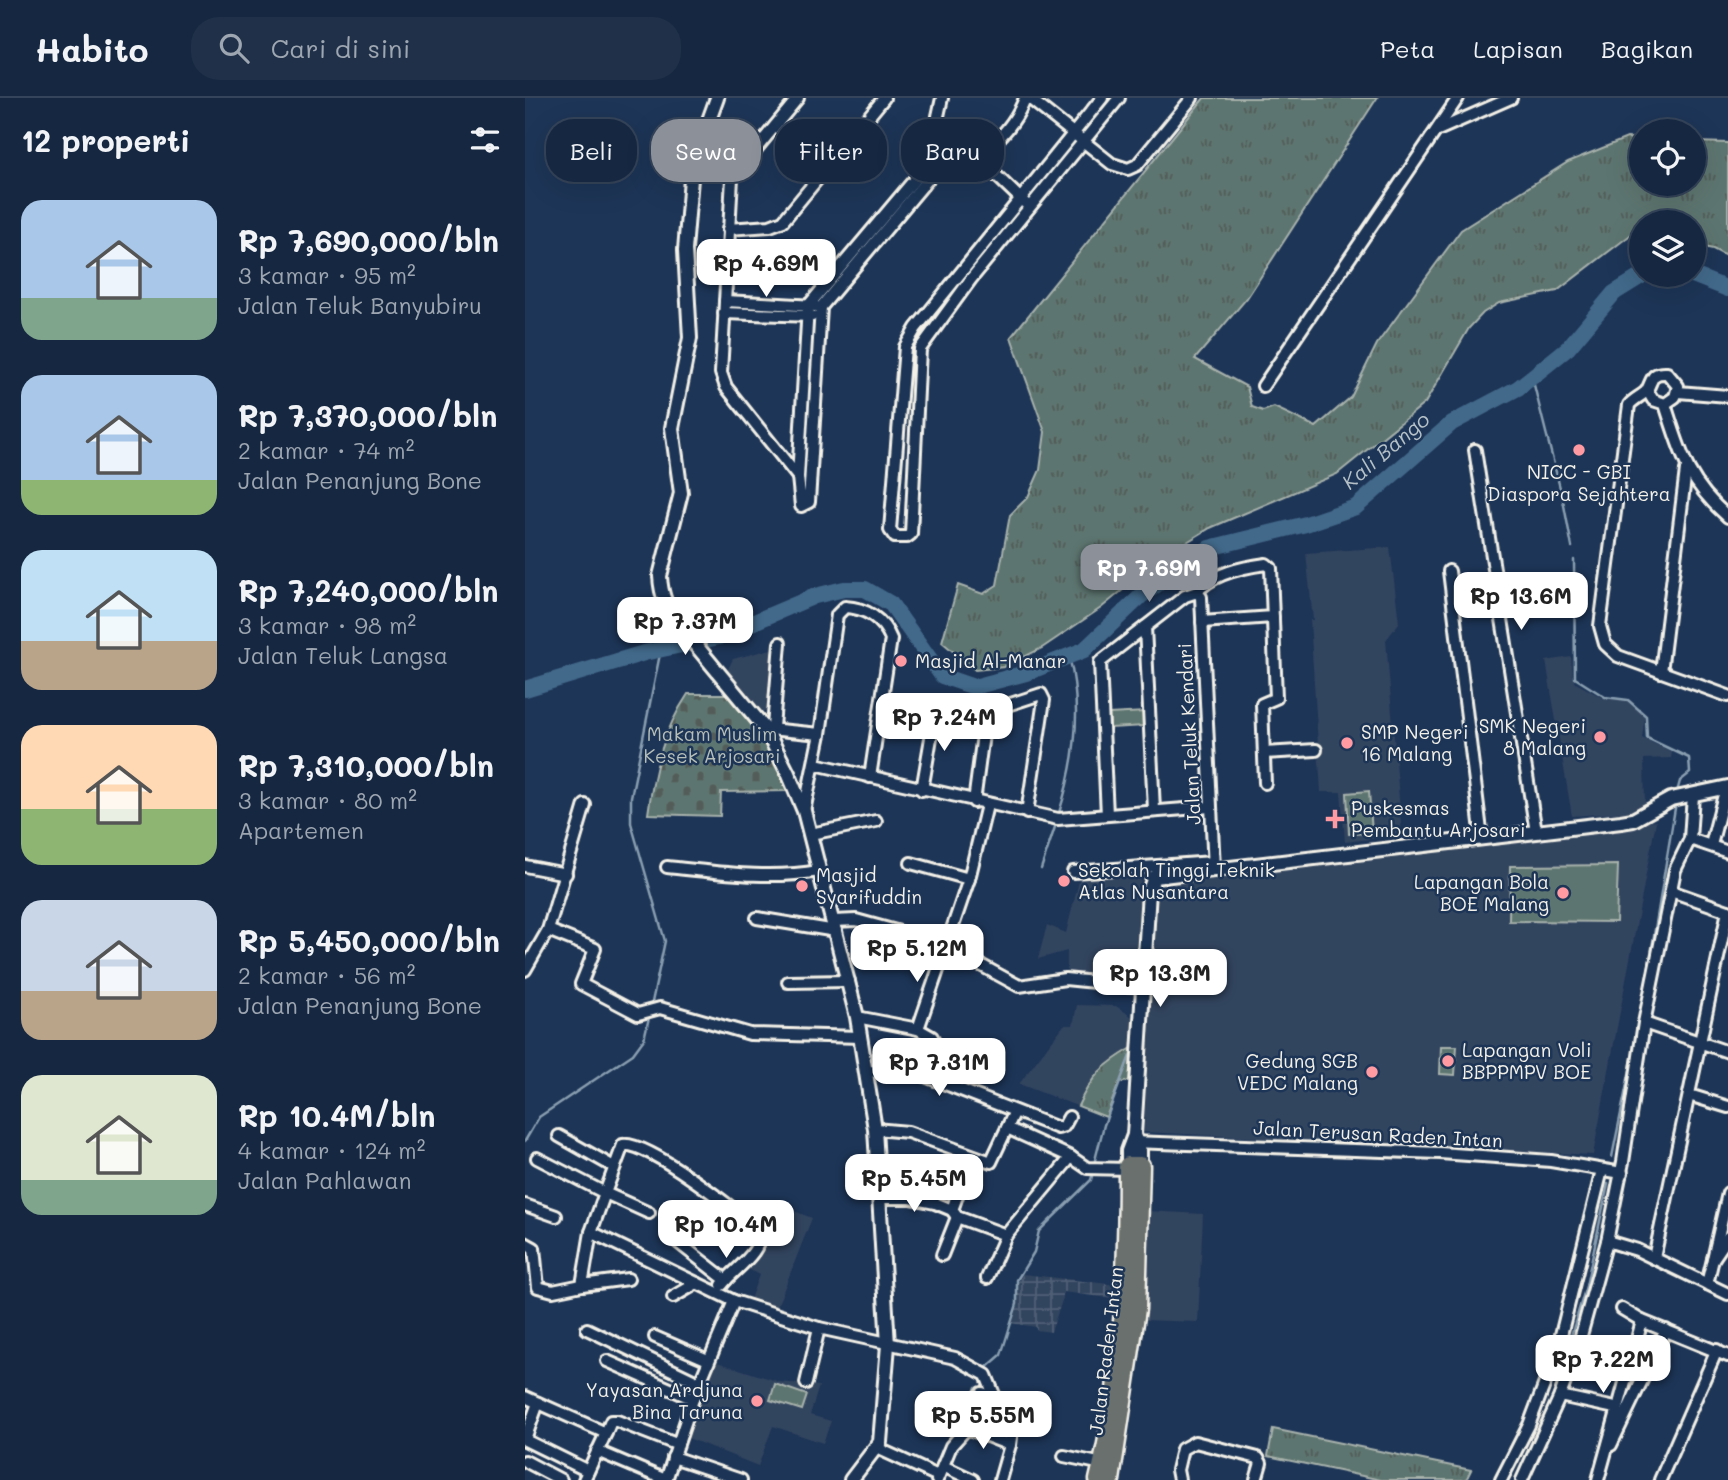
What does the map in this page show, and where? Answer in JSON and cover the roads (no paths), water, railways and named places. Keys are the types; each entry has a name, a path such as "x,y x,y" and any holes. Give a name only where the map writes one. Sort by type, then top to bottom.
{"highway":[{"name":"Jalan Raden Intan","path":"1104,1475 1130,1309 1134,1199 1132,1167"}],"street":[{"path":"717,98 691,179 685,250 690,338 672,428 681,493 660,576 663,599 679,625 770,729 804,811 857,1017 875,1129 888,1345 883,1425 877,1448 851,1480"},
{"path":"798,98 732,178 722,380 798,477"},
{"path":"728,229 769,226 783,221 884,98"},
{"path":"939,119 942,98"},
{"path":"1004,130 1027,98 1112,164 1132,168 1192,98"},
{"path":"1102,98 1073,133 1026,204 921,349 911,534 907,537 895,537 890,530 905,347 948,288 1026,204 1084,142 1119,98"},
{"path":"1263,386 1458,98"},
{"path":"1438,130 1511,98"},
{"path":"808,391 800,439 798,477 803,506 809,502 808,391 814,311 920,182"},
{"path":"1003,182 1026,204"},
{"path":"725,307 814,311"},
{"path":"905,347 921,349"},
{"path":"1678,392 1676,380 1667,373 1650,378 1647,390 1629,405 1601,633 1610,650 1618,656 1728,696"},
{"path":"1647,390 1653,401 1665,404"},
{"path":"1665,404 1678,392 1728,396"},
{"path":"1665,404 1686,470 1706,496 1728,517"},
{"path":"781,455 800,439"},
{"path":"1475,450 1536,832"},
{"path":"1661,672 1686,470"},
{"path":"1107,815 1100,662 1185,596 1199,594 1231,572 1268,564 1271,568 1276,698 1262,704 1265,783"},
{"path":"1449,571 1482,839"},
{"name":"Jalan Teluk Kendari","path":"1199,594 1213,865"},
{"path":"804,811 815,764 838,611 845,607 864,609 886,629 891,639 870,778"},
{"path":"1202,622 1273,617"},
{"path":"1145,627 1154,810"},
{"path":"770,729 780,643"},
{"path":"922,790 935,712 940,707 986,712 1036,694 1043,696 1027,813"},
{"path":"974,802 986,712"},
{"path":"770,729 820,734"},
{"path":"1264,753 1316,750"},
{"path":"815,764 1058,819 1210,807"},
{"path":"1073,872 1213,865 1482,839 1633,820 1707,789 1727,787 1711,845"},
{"path":"1522,1480 1560,1396 1580,1343 1607,1241 1622,1173 1644,1023 1675,870 1690,839 1676,800"},
{"path":"525,970 548,930 585,805"},
{"path":"918,1029 969,879 987,805"},
{"path":"810,834 876,821"},
{"path":"1690,839 1728,852"},
{"path":"911,863 969,879"},
{"name":"Jalan Raden Intan","path":"1132,1167 1151,881 1160,874 1213,865"},
{"path":"525,866 566,874"},
{"path":"667,867 791,876 819,871"},
{"path":"1654,1258 1728,911 1671,891"},
{"path":"757,918 835,926 856,920 946,949 1019,986 1065,979 1145,987"},
{"path":"548,930 595,948 581,984 638,1014 660,1008 750,1034 861,1038"},
{"path":"788,982 849,981"},
{"path":"857,1017 918,1029 932,1037 935,1045 949,1054"},
{"path":"1644,1023 1728,1052"},
{"path":"866,1071 920,1074 1058,1128 1064,1126 1069,1117"},
{"path":"1689,1095 1728,1107"},
{"path":"875,1129 908,1132 945,1143 987,1162 995,1159 1014,1113"},
{"path":"1007,1128 1071,1157 1087,1168 1132,1167"},
{"path":"559,1136 614,1167"},
{"name":"Jalan Terusan Raden Intan","path":"1134,1140 1440,1153 1551,1161 1622,1173"},
{"path":"582,1285 591,1232 622,1145 635,1146 672,1164 758,1230 760,1240 756,1248 716,1293"},
{"path":"942,1255 971,1156"},
{"path":"987,1278 1006,1235 1071,1157"},
{"path":"537,1158 649,1213"},
{"path":"1501,1480 1529,1424 1557,1351 1602,1170"},
{"path":"1707,1284 1728,1193"},
{"path":"880,1198 911,1198 1006,1235"},
{"path":"525,1205 556,1216"},
{"path":"591,1232 734,1301 819,1328 888,1345 933,1351 973,1366 986,1375 995,1397"},
{"path":"1713,1259 1728,1237"},
{"path":"675,1240 726,1280"},
{"path":"1607,1241 1654,1258 1728,1294"},
{"path":"525,1243 534,1248 538,1287 553,1291 628,1279"},
{"path":"673,1297 697,1283"},
{"path":"597,1451 666,1480 676,1444 699,1383 734,1301"},
{"path":"1622,1309 1642,1321 1728,1356"},
{"path":"1607,1453 1615,1408 1642,1321"},
{"path":"806,1383 819,1328"},
{"path":"587,1329 699,1383"},
{"path":"1598,1480 1607,1453 1666,1330"},
{"path":"655,1337 708,1360"},
{"path":"1660,1480 1717,1350"},
{"path":"607,1360 693,1399"},
{"path":"938,1474 951,1446 967,1428 979,1395 995,1397 1015,1406 1010,1445 1000,1480"},
{"path":"1560,1396 1615,1408"},
{"path":"525,1397 606,1433"},
{"path":"538,1403 525,1440 586,1475 611,1421 676,1444"},
{"path":"967,1428 1010,1445"},
{"path":"1179,1480 1177,1470 1182,1449 1195,1442 1256,1457 1261,1462 1260,1479"},
{"path":"877,1448 938,1474 973,1480"},
{"path":"1064,1456 1104,1475"},
{"path":"673,1457 741,1480"},
{"path":"525,1461 561,1480"}],"waterway":[{"name":"Kali Bango","path":"1706,280 1728,289"},
{"name":"Kali Bango","path":"525,689 644,653 719,637 815,596 844,589 865,589 891,604 942,676 974,687 1026,673 1084,650 1141,596 1209,548 1306,524 1356,507 1452,423 1518,388 1568,348 1614,293 1629,284"},
{"path":"1532,377 1572,547"},
{"path":"1574,560 1575,678 1605,697 1628,700 1646,716 1647,738 1689,758 1690,773 1680,781 1677,792"},
{"path":"651,1007 665,941 631,823 631,797 661,649"},
{"path":"1058,816 1069,777 1075,737 1076,696 1069,656"},
{"path":"1644,996 1676,802"},
{"path":"1041,869 1056,824"},
{"path":"525,1141 539,1117 633,1054 644,1039 650,1013"},
{"path":"1612,1157 1636,1040"},
{"path":"1094,1164 1104,1125 1132,1050"},
{"path":"986,1368 1001,1355 1017,1304 1017,1280 1034,1252 1039,1231 1091,1180 1093,1172"},
{"path":"1551,1403 1586,1286 1608,1184"},
{"path":"973,1396 976,1387"}],"place":[{"name":"NICC - GBI Diaspora Sejahtera","path":"1579,450"},
{"name":"Masjid Al-Manar","path":"901,661"},
{"name":"SMK Negeri 8 Malang","path":"1600,737"},
{"name":"SMP Negeri 16 Malang","path":"1347,743"},
{"name":"Puskesmas Pembantu Arjosari","path":"1335,819"},
{"name":"Sekolah Tinggi Teknik Atlas Nusantara","path":"1064,881"},
{"name":"Masjid Syarifuddin","path":"802,886"},
{"name":"Lapangan Bola BOE Malang","path":"1563,893"},
{"name":"Lapangan Voli BBPPMPV BOE","path":"1448,1061"},
{"name":"Gedung SGB VEDC Malang","path":"1372,1072"},
{"name":"Yayasan Ardjuna Bina Taruna","path":"757,1401"}],"park label":[{"name":"Makam Muslim Kesek Arjosari","path":"712,745"}]}
